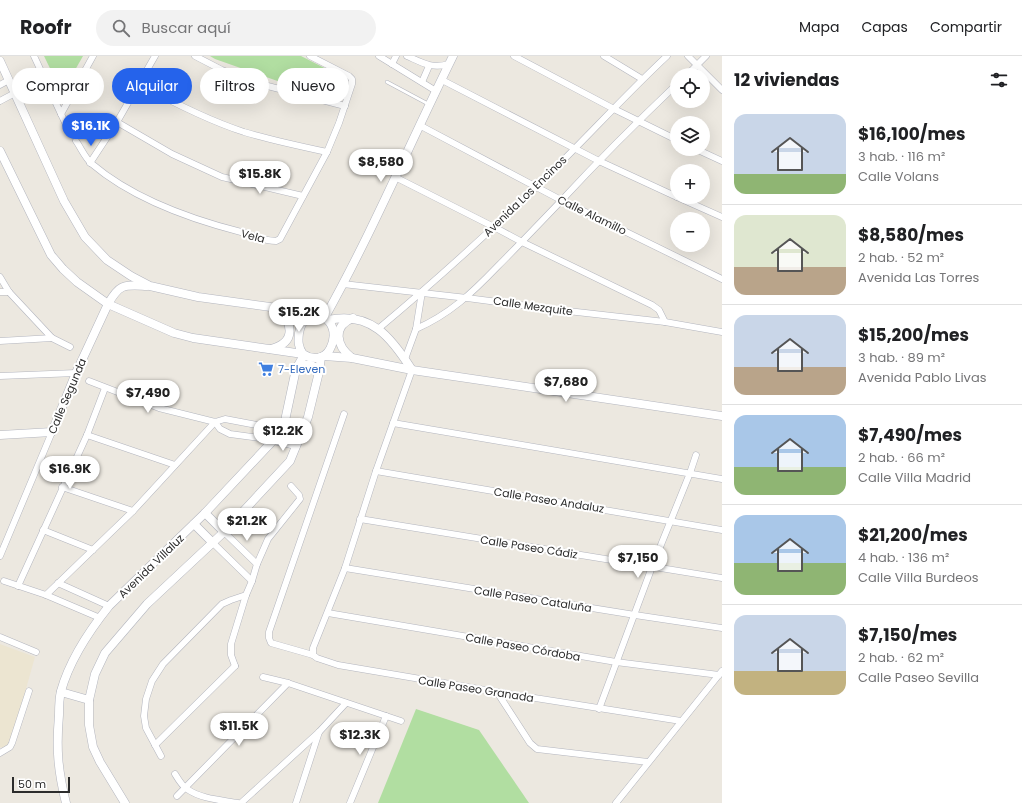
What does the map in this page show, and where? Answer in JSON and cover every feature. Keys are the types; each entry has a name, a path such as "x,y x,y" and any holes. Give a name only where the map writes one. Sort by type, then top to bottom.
{"street":[{"path":"34,56 70,133"},
{"path":"61,114 93,56"},
{"path":"148,68 155,56"},
{"path":"195,56 222,70 260,84 345,106"},
{"name":"Vela","path":"90,163 117,182 171,209 209,224 276,241 280,239 327,152 352,84 352,79 350,76 310,56"},
{"path":"379,56 436,91"},
{"path":"392,64 396,56"},
{"path":"407,56 429,66 440,67 449,64"},
{"path":"326,318 344,284 453,56"},
{"path":"514,56 638,122 670,137"},
{"path":"604,56 642,79"},
{"name":"Avenida Los Encinos","path":"378,329 422,292 494,227 614,109 642,79 667,56"},
{"path":"688,56 696,66 722,90"},
{"path":"696,66 706,56"},
{"path":"0,61 12,86"},
{"path":"422,82 429,66"},
{"path":"0,85 9,80"},
{"path":"442,80 599,161 670,194"},
{"path":"416,329 446,313 467,298 599,161 670,91"},
{"path":"0,101 12,95"},
{"path":"20,104 64,201 85,237 107,260 131,276 150,286 198,297 276,308 326,318 354,318 368,322 393,343 412,370"},
{"path":"76,141 90,163 127,104"},
{"path":"176,104 242,131 288,144 327,152"},
{"path":"117,122 172,154 222,177 303,196"},
{"name":"Calle Alamillo","path":"420,126 537,186 561,200 722,279"},
{"path":"0,151 51,255 77,282 108,304 174,333 194,338 304,354"},
{"path":"710,156 722,162"},
{"path":"395,178 652,305 659,310 666,322"},
{"path":"693,204 722,217"},
{"path":"0,277 9,292 52,338 70,347"},
{"name":"Calle Mezquite","path":"344,284 666,322 722,332"},
{"name":"Calle Segunda","path":"0,556 76,373 114,293 120,288 129,286 150,286"},
{"path":"0,292 9,292"},
{"path":"405,359 416,329 422,292"},
{"path":"270,349 279,347 289,335 289,324 287,319 276,308"},
{"path":"316,315 306,318 300,326 298,340 300,350 309,357 315,358 323,356 352,358 412,370 722,416"},
{"path":"125,803 100,762 93,747 89,725 89,700 95,674 105,653 147,604 224,532 290,461 308,417 323,356 330,349 334,331 333,327 326,318"},
{"path":"352,358 340,346 339,339 341,327 344,323 354,318"},
{"path":"0,341 52,338"},
{"name":"Avenida Villaluz","path":"66,803 59,775 56,739 61,692 67,673 78,649 109,606 205,513 283,430 296,370 304,354"},
{"path":"296,370 302,365 307,364 316,368 319,372"},
{"path":"313,655 313,648 345,568 376,471 412,370"},
{"path":"0,376 76,373"},
{"path":"89,381 159,408 215,422 220,430 230,434 274,440 296,445"},
{"path":"18,586 87,435 105,388"},
{"name":"Calle Paseo Granada","path":"344,414 269,632 269,641 273,644 313,655 317,658 338,665 599,709 681,721"},
{"path":"46,594 133,511 215,422 225,419 300,434"},
{"path":"393,423 722,479"},
{"path":"0,435 52,432"},
{"path":"87,435 175,465"},
{"path":"599,709 696,455"},
{"name":"Calle Paseo Andaluz","path":"376,471 671,520 722,530"},
{"path":"155,745 238,667 231,655 231,644 246,595 268,539 299,500 299,495 291,486"},
{"path":"62,487 133,511"},
{"path":"205,513 257,564"},
{"name":"Calle Paseo Cádiz","path":"360,519 722,578"},
{"path":"194,524 252,581"},
{"path":"43,530 93,550"},
{"name":"Calle Paseo Cataluña","path":"345,568 722,628"},
{"path":"4,580 18,586 46,594 100,618"},
{"path":"58,583 109,606"},
{"path":"161,756 146,728 144,716 146,699 152,681 163,664 222,604 246,595"},
{"name":"Calle Paseo Córdoba","path":"328,613 616,662 721,673"},
{"path":"0,637 36,652"},
{"path":"616,803 721,673"},
{"path":"263,676 401,721"},
{"path":"177,796 288,683"},
{"path":"0,753 10,747 12,743 29,691"},
{"path":"61,692 89,700"},
{"path":"497,692 533,747 542,750 648,762"},
{"path":"175,774 185,788 207,798 239,803 319,732 346,703"},
{"path":"350,803 386,716"},
{"path":"296,803 319,732"}],"lane":[{"path":"387,82 430,105"}],"shaded area":[{"path":"0,644 35,657 9,749 0,747"}],"green space":[{"path":"44,56 83,56 76,68 50,68"},
{"path":"210,56 301,56 324,68 277,68 277,81 269,78 269,68 241,68"},
{"path":"416,709 479,730 529,803 378,803"}],"place":[{"name":"7-Eleven","path":"266,369"}]}
